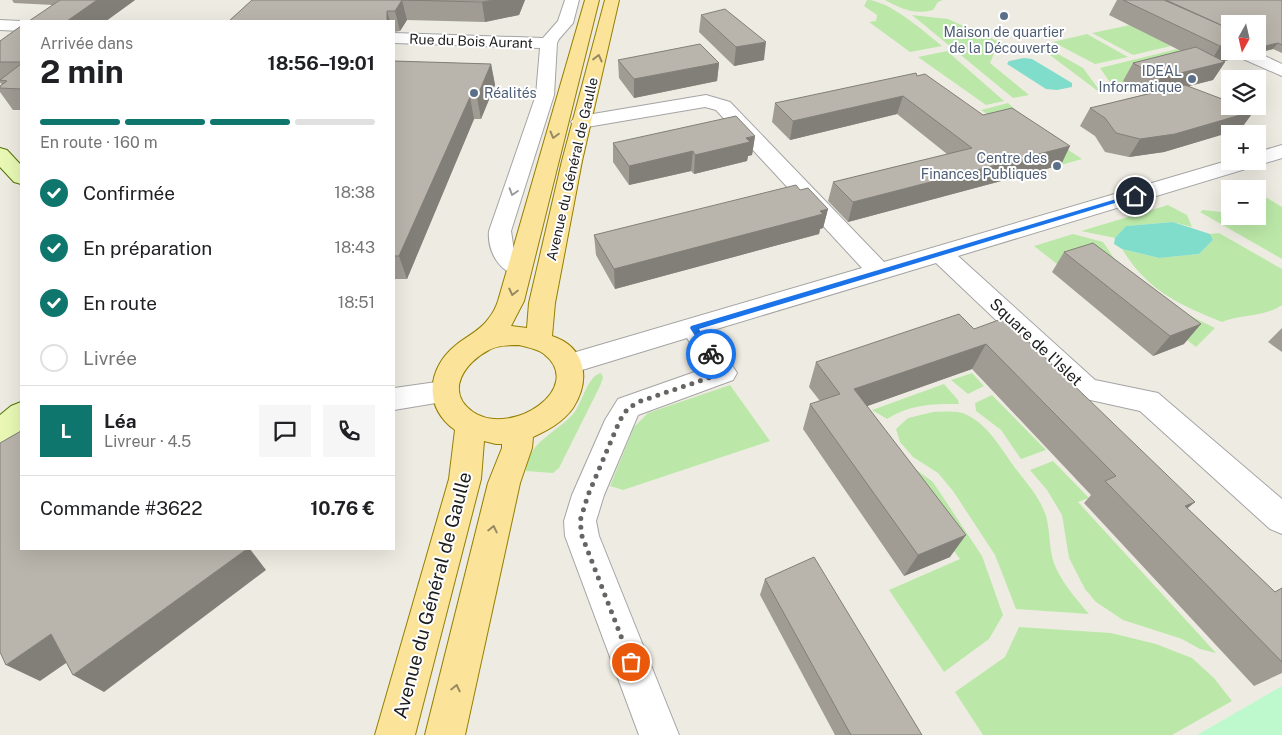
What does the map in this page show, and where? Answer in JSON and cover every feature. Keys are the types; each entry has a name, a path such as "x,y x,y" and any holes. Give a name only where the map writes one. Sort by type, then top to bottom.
{"main road":[{"name":"Avenue du Général de Gaulle","path":"478,344 499,325 511,301 592,0"},
{"name":"Avenue du Général de Gaulle","path":"539,339 542,302 582,122 612,0"},
{"path":"520,335 539,339 552,345 562,353 569,364 571,379 567,395 556,410 539,422 519,429 494,431 470,425 457,417 448,406 444,392 446,378 452,365 464,353 478,344 505,336 520,335"},
{"name":"Avenue du Général de Gaulle","path":"395,735 465,479 470,425"},
{"path":"445,735 504,483 517,448 519,429"}],"street":[{"path":"519,268 509,260 499,246 500,231 545,95 549,43 551,37 565,23 572,0"},
{"name":"Rue du Bois Aurant","path":"395,38 549,43"},
{"path":"1259,60 1282,71"},
{"path":"582,122 706,101 723,106 880,272"},
{"path":"0,154 20,177"},
{"path":"1266,159 1282,167"},
{"path":"569,364 1221,170"},
{"name":"Square de l'Islet","path":"941,254 1087,389 1148,401 1282,518"},
{"path":"659,735 582,536 580,521 620,420 628,408 641,401 723,373 694,328"},
{"path":"395,398 444,392"},
{"path":"0,432 20,415"}],"green space":[{"path":"867,0 876,1 896,11 942,46 910,52 869,22 876,21 877,15 864,6"},
{"path":"885,0 943,0 938,2 933,10 920,12 903,8"},
{"path":"912,15 948,19 1004,44 995,51 990,63 1029,95 1013,98"},
{"path":"1130,25 1171,46 1133,55 1092,33"},
{"path":"1087,34 1128,57 1095,64 1053,42"},
{"path":"1042,49 1051,50 1083,68 1103,95"},
{"path":"1177,49 1202,62 1146,94 1116,91 1100,68"},
{"path":"947,51 1004,101 986,105 918,57"},
{"path":"1008,103 1041,132 1082,159 1061,165 981,110"},
{"path":"1266,197 1282,207 1282,259 1223,225 1266,225"},
{"path":"1168,205 1187,215 1192,227 1173,222 1126,226 1115,238 1081,231"},
{"path":"1203,210 1221,212 1221,224 1200,212"},
{"path":"1219,233 1282,269 1282,305 1261,314 1229,319 1222,322 1191,309 1153,286 1142,276 1122,249 1159,258 1199,254 1213,240 1210,234"},
{"path":"1073,234 1103,242 1116,261 1168,305 1215,328 1196,347 1082,257 1057,264 1034,246"},
{"path":"601,373 603,378 600,386 559,468 553,473 526,471 527,461 537,445 568,420 577,408 592,379"},
{"path":"972,373 984,386 968,394 951,380"},
{"path":"944,384 958,400 959,404 922,406 905,410 887,419 872,410"},
{"path":"730,385 770,441 623,490 610,486 634,427 648,413"},
{"path":"992,395 1046,450 1021,459 1001,430 976,411 975,403"},
{"path":"933,412 964,413 981,424 993,437 1040,502 1049,529 1053,562 1075,598 1089,614 1016,609 995,555 953,491 938,473 913,457 900,442 896,429 908,418"},
{"path":"853,417 907,463 933,482 982,556 1003,615 989,639 944,672 889,590 960,559"},
{"path":"1053,461 1089,498 1078,502 1216,653 1200,649 1182,639 1123,620 1096,602 1085,589 1069,558 1062,515 1047,490 1030,470"},
{"path":"1019,627 1111,633 1156,644 1192,658 1214,678 1232,701 1172,735 983,735 955,692 1005,657"},
{"path":"1282,686 1282,735 1197,735"}],"shaded area":[{"path":"1024,58 1032,59 1072,83 1072,87 1057,90 1046,89 1007,64 1009,61"},
{"path":"1173,222 1210,234 1213,240 1199,254 1159,258 1122,249 1114,244 1115,238 1126,226"}],"building":[{"path":"60,0 97,0 68,20 30,20"},
{"path":"252,0 402,0 395,11 387,11 387,20 230,20"},
{"path":"402,0 494,0 482,2"},
{"path":"1123,0 1164,0 1221,25 1220,46"},
{"path":"1166,0 1282,0 1282,45 1278,43 1266,46 1266,15 1221,15 1221,25"},
{"path":"725,9 766,42 736,47 701,15"},
{"path":"20,27 20,62 0,62 0,41"},
{"path":"700,44 719,63 634,79 618,60"},
{"path":"1196,47 1225,62 1160,78 1133,63"},
{"path":"395,61 491,64 477,97 470,97 399,256 395,256"},
{"path":"20,65 20,89 0,88 7,81 0,80"},
{"path":"916,73 917,76 925,74 983,115 1012,108 1070,146 853,202 833,182 972,148 903,96 793,121 775,103"},
{"path":"1185,85 1221,99 1221,115 1240,115 1175,134 1140,139 1116,133 1105,118 1090,108"},
{"path":"736,116 755,136 746,138 750,142 695,155 693,151 629,166 613,143"},
{"path":"796,185 800,190 808,188 828,209 820,211 823,214 614,269 594,235"},
{"path":"1093,243 1201,324 1170,336 1064,252"},
{"path":"959,314 974,329 1004,318 1195,502 1185,506 1275,592 1282,588 1282,662 1105,481 1116,476 986,344 854,389 966,535 918,555 810,404 840,394 816,362"},
{"path":"20,432 20,550 246,550 73,675 51,634 6,665 0,652 0,443"},
{"path":"814,557 922,735 851,735 765,579"}],"way so far":[{"path":"631,662 582,536 580,521 588,495 620,420 628,408 641,401 723,373 711,354"}],"place":[{"name":"Maison de quartier de la Découverte","path":"1004,16"},
{"name":"IDEAL Informatique","path":"1192,79"},
{"name":"Réalités","path":"474,93"},
{"name":"Centre des Finances Publiques","path":"1057,166"}],"route":[{"path":"711,354 694,328 1135,196"}]}
